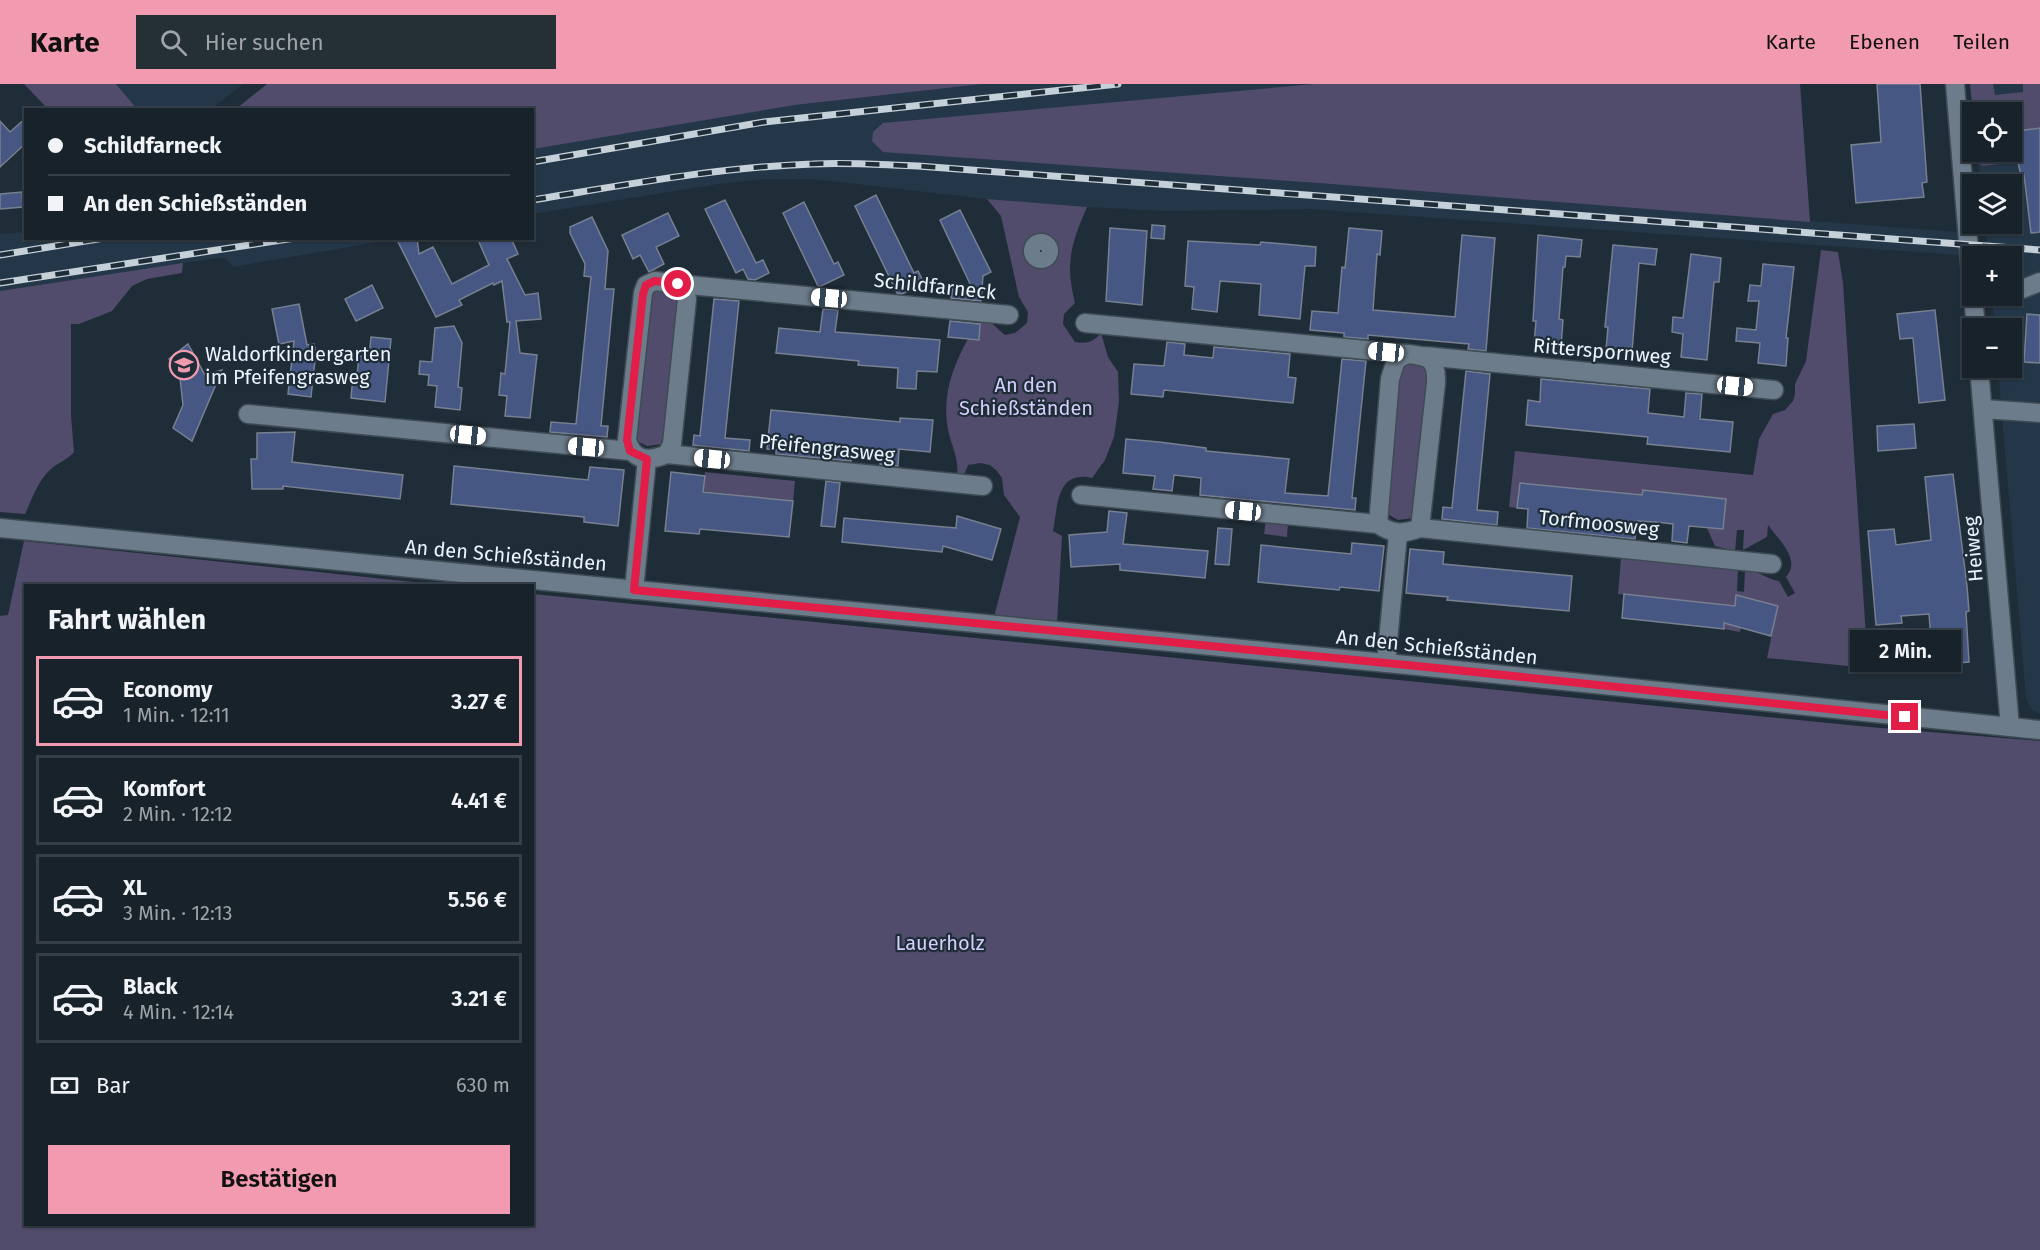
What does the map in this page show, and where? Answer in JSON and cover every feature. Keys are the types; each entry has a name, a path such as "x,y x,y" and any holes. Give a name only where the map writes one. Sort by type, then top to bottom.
{"street":[{"path":"1955,84 1969,246"},
{"name":"Schildfarneck","path":"630,451 627,440 643,294 646,285 655,281 1009,315"},
{"path":"2022,289 2040,282"},
{"path":"248,414 630,451 647,459 667,454 672,444 687,299 685,290 678,284"},
{"name":"Ritterspornweg","path":"1085,323 1774,390"},
{"path":"1081,495 1378,524 1398,534 1420,528 1436,383 1434,366 1416,355 1396,360 1390,379 1378,524"},
{"name":"Heiweg","path":"1980,378 2010,727"},
{"path":"1983,410 2040,413"},
{"name":"Pfeifengrasweg","path":"667,454 983,486"},
{"path":"634,590 647,459"},
{"name":"An den Schießständen","path":"0,528 1386,663 2040,730"},
{"name":"Torfmoosweg","path":"1420,528 1772,564"},
{"path":"1386,663 1398,534"}],"shaded area":[{"path":"116,84 243,84 213,108 136,108"},
{"path":"982,84 1800,84 1810,221 1958,232 1960,255 1309,209 1168,211 1087,207 987,199 813,179 764,179 718,184 534,214 534,149 795,105"},
{"path":"1970,84 2040,84 2040,714 2031,709 2026,698 1999,378 2022,378 2022,318 1994,318 1993,306 2022,306 2022,246 1988,246 1986,234 2022,234 2022,174 1980,174 1978,162 2022,162 2022,102 1972,102"},
{"path":"24,232 24,240 389,240 233,267 224,257 0,291 0,234"}],"green space":[{"path":"24,84 116,84 136,108 47,108"},
{"path":"267,84 982,84 795,105 534,149 534,108 237,108"},
{"path":"1315,84 1800,84 1810,222 1332,184 883,152 872,141 873,132 883,123"},
{"path":"1970,84 1993,84 1995,95 2023,92 2023,84 2040,84 2040,128 2022,131 2022,102 1972,102"},
{"path":"1979,162 2000,162 2000,164 1983,166"},
{"path":"987,199 1087,207 1071,254 1070,276 1075,303 1064,314 1063,324 1075,342 1090,342 1101,333 1108,357 1118,372 1119,402 1114,437 1105,460 1092,478 1071,479 1065,485 1058,501 1053,531 1062,536 1057,623 994,617 1020,517 1004,495 1002,478 990,465 980,463 968,465 963,477 957,476 956,460 947,421 947,397 952,373 968,339 979,340 980,321 989,321 1005,335 1015,333 1027,323 1028,312 1019,297 1001,216","holes":["1039,242 1047,245 1049,249 1049,254 1045,259 1037,258 1033,252 1033,247"]},
{"path":"1821,250 1838,252 1843,283 1868,668 1767,658 1778,606 1748,599 1740,632 1724,629 1726,605 1618,594 1621,558 1738,568 1737,591 1744,592 1745,570 1754,571 1779,581 1788,597 1795,593 1786,577 1790,570 1790,557 1768,525 1767,537 1743,550 1744,530 1737,530 1735,551 1715,546 1707,528 1723,529 1726,499 1695,496 1692,526 1689,522 1673,526 1671,524 1674,493 1643,490 1640,521 1622,494 1520,483 1517,508 1509,507 1515,451 1753,475 1759,439 1773,414 1785,410 1793,401 1795,384 1806,361"},
{"path":"183,263 182,273 147,279 132,286 112,311 79,324 71,324 71,416 74,452 46,473 25,514 0,512 0,291"},
{"path":"659,289 673,291 681,298 668,429 662,444 647,446 635,440 647,302 653,291"},
{"path":"1424,364 1431,372 1413,518 1398,520 1386,513 1397,375 1404,365"},
{"path":"705,472 795,481 793,501 703,491"},
{"path":"1266,520 1288,522 1287,537 1264,534"},
{"name":"Lauerholz","path":"24,541 432,584 24,584 24,1226 534,1226 534,594 1869,727 2040,741 2040,1250 0,1250 0,616 8,615"}],"building":[{"path":"1877,84 1920,84 1927,182 1922,183 1924,197 1856,203 1851,145 1881,142"},
{"path":"24,120 24,145 0,167 0,121 10,132"},
{"path":"2040,128 2040,232 2031,233 2024,175 2021,174 2018,162 2022,162 2022,131"},
{"path":"22,192 23,207 0,209 0,194"},
{"path":"876,195 914,273 918,271 924,283 902,294 897,293 855,206"},
{"path":"725,200 756,263 763,260 769,273 755,280 748,279 743,269 736,273 705,209"},
{"path":"804,202 834,264 838,262 844,275 821,286 818,286 783,213"},
{"path":"960,210 991,272 983,276 981,301 951,298 953,286 972,288 940,220"},
{"path":"668,213 679,236 656,247 664,264 649,272 640,255 633,259 622,235"},
{"path":"592,217 608,251 605,289 614,289 601,426 608,426 607,437 550,432 551,422 576,424 591,277 584,276 585,264 570,233 570,227"},
{"path":"1152,225 1165,226 1164,239 1151,238"},
{"path":"1110,228 1147,231 1142,305 1106,301"},
{"path":"1349,228 1382,231 1380,255 1377,254 1373,310 1455,317 1462,235 1495,238 1486,351 1468,349 1469,344 1368,335 1368,339 1344,337 1344,333 1310,330 1312,311 1338,313 1342,267 1345,268"},
{"path":"1538,235 1582,240 1580,257 1566,256 1565,267 1563,267 1559,319 1563,320 1561,347 1534,344 1536,321 1533,321"},
{"path":"397,240 417,240 419,254 433,247 452,284 489,265 479,242 512,240 518,254 507,259 525,295 538,293 541,319 516,321 520,353 537,355 530,418 505,416 507,396 499,395 501,373 505,374 510,322 507,322 502,281 494,285 493,283 459,300 462,305 436,317"},
{"path":"1188,241 1260,245 1261,242 1316,247 1315,266 1305,266 1300,319 1259,315 1261,284 1220,281 1217,312 1192,309 1194,287 1185,286"},
{"path":"1613,245 1657,249 1655,265 1639,263 1632,352 1606,350 1608,327 1605,327"},
{"path":"1691,254 1721,258 1719,282 1714,282 1707,360 1681,357 1683,334 1672,332 1673,317 1683,318"},
{"path":"1763,264 1794,267 1786,338 1788,338 1786,366 1758,363 1760,343 1736,341 1737,328 1756,330 1759,301 1748,301 1750,285 1761,286"},
{"path":"372,285 383,308 356,321 345,299"},
{"path":"714,299 739,301 725,438 750,440 749,451 693,445 694,435 700,436"},
{"path":"299,304 307,345 314,344 316,351 311,397 288,394 294,341 279,344 272,309"},
{"path":"823,309 838,310 835,332 940,340 937,372 917,371 916,389 897,388 898,368 858,365 859,361 776,353 779,328 820,332"},
{"path":"1935,310 1945,400 1919,403 1913,338 1900,339 1897,314"},
{"path":"2027,314 2040,315 2040,363 2024,362"},
{"path":"950,321 980,324 979,340 948,337"},
{"path":"454,326 462,343 458,387 462,388 460,410 435,407 437,386 428,385 429,375 419,374 420,361 432,362 435,328"},
{"path":"371,337 391,339 385,402 351,398 353,375 357,375 359,356 369,357"},
{"path":"1167,342 1185,344 1184,355 1213,358 1214,347 1290,354 1288,377 1296,378 1293,403 1164,390 1163,397 1131,394 1134,364 1164,366"},
{"path":"188,344 205,375 222,370 192,441 173,428 183,405 180,378 169,359"},
{"path":"1342,359 1366,361 1352,498 1356,498 1355,510 1200,495 1201,478 1174,475 1172,491 1153,489 1155,476 1123,473 1126,439 1159,442 1206,448 1206,451 1289,459 1285,493 1328,496"},
{"path":"1466,371 1490,374 1477,510 1498,512 1497,525 1442,519 1443,507 1452,508"},
{"path":"1541,379 1650,389 1648,413 1684,417 1686,393 1702,394 1700,419 1733,422 1730,452 1647,444 1648,437 1526,425 1528,400 1540,402"},
{"path":"771,410 900,422 900,418 933,420 930,452 899,449 898,466 880,464 882,451 866,449 852,448 851,461 776,454 776,450 767,449"},
{"path":"1914,424 1916,448 1878,451 1877,426"},
{"path":"295,432 292,462 403,475 400,499 283,486 283,489 252,489 251,459 257,459 257,433"},
{"path":"454,466 588,480 590,467 624,470 618,526 584,522 584,517 451,504"},
{"path":"671,472 705,476 703,492 793,501 789,537 700,529 699,534 665,531"},
{"path":"1953,474 1967,586 1969,662 1933,665 1929,614 1901,616 1902,623 1876,625 1868,531 1894,529 1896,545 1931,540 1925,477"},
{"path":"826,481 840,483 835,527 821,526"},
{"path":"1520,483 1642,495 1643,490 1726,499 1723,529 1689,526 1687,543 1672,541 1673,524 1656,522 1637,521 1635,539 1527,528 1528,509 1517,508"},
{"path":"1109,511 1127,513 1123,544 1208,551 1205,578 1120,570 1120,564 1071,567 1069,535 1107,532"},
{"path":"957,516 1001,529 992,560 943,546 942,552 842,542 844,518 956,528"},
{"path":"1218,528 1232,529 1229,565 1215,564"},
{"path":"1352,543 1384,546 1379,591 1340,587 1339,590 1258,582 1261,545 1351,554"},
{"path":"1410,549 1444,552 1443,564 1572,576 1569,611 1447,600 1448,597 1406,593"},
{"path":"1624,594 1735,606 1736,595 1778,606 1771,636 1724,623 1724,629 1622,618"}],"railway":[{"path":"534,162 764,122 1118,84"},
{"path":"534,200 743,169 826,163 866,164 918,166 2040,250"},
{"path":"0,255 92,240"},
{"path":"0,283 282,240"}],"place":[{"name":"Waldorfkindergarten im Pfeifengrasweg","path":"184,365"}],"route":[{"path":"678,284 655,281 646,285 643,294 627,440 630,451 647,459 634,590 1417,666 1905,717"}]}
